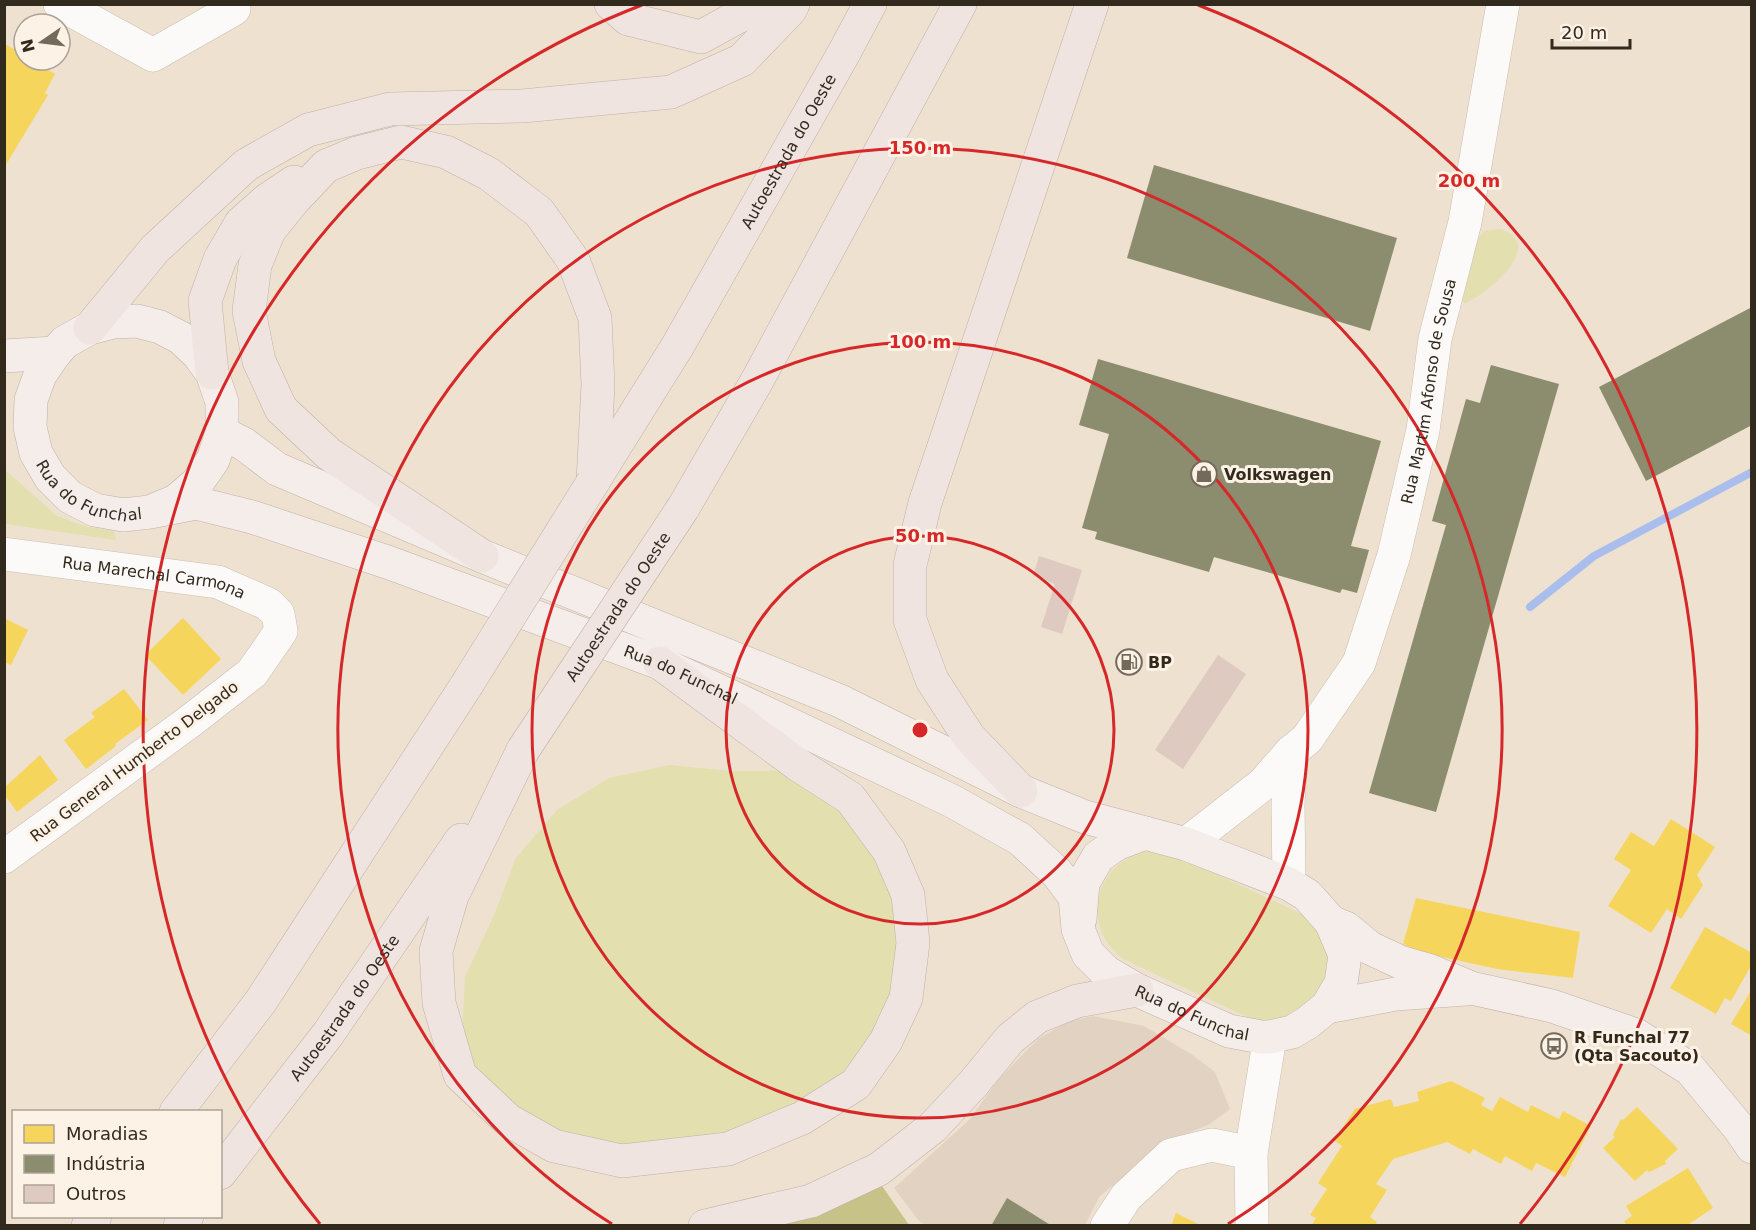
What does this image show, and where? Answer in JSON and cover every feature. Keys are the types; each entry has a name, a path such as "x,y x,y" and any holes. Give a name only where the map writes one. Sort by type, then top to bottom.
{"highway":[{"path":"611,4 628,19 701,38 761,4"},
{"path":"90,328 155,249 238,172 246,165 308,130 390,109 522,106 671,92 742,60 790,10 793,4"},
{"name":"Autoestrada do Oeste","path":"178,1110 261,1001 466,686 676,347 870,4"},
{"name":"Autoestrada do Oeste","path":"222,1170 328,1034 523,750 683,508 764,369 960,4"},
{"path":"1021,791 969,737 932,680 910,620 910,565 929,492 1092,4"},
{"path":"212,373 205,301 220,259 241,224 267,200 295,181 357,153 401,142 446,152 489,174 538,212 573,260 595,318 598,385 593,482"},
{"path":"326,166 292,202 269,231 255,265 249,311 259,362 281,409 329,454 482,556"},
{"path":"523,750 452,896 436,951 439,1003 460,1075 508,1120 554,1146 622,1161 728,1149 802,1118 856,1084 886,1041 906,998 913,943 908,895 889,851 850,798 797,764 660,663"},
{"path":"705,1226 811,1201 879,1170 933,1127 1010,1039 1037,1017 1077,1001 1137,990"}],"main road":[{"name":"Rua do Funchal","path":"150,512 176,501 197,483 213,460 222,434 222,402 212,373 198,354 181,338 160,327 137,321 113,322 90,328 65,342 55,352 40,375 31,400 30,427 36,453 50,477 70,497 95,510 123,515 150,512 196,503 252,517 390,563 660,663 952,801 1020,838 1057,873 1075,897 1078,929 1088,954 1106,972 1137,990 1229,1031 1261,1037 1292,1032 1327,1007 1341,983 1345,955 1331,922 1307,895 1289,884 1186,844 1085,817 1021,791 840,700 482,556 277,469 244,444 222,434"},
{"path":"4,356 55,352"},
{"name":"Rua do Funchal","path":"4,425 36,453"},
{"path":"1078,929 1083,883 1098,857 1116,843 1145,832"},
{"name":"Rua do Funchal","path":"1331,922 1346,928 1370,948 1400,962 1428,970 1471,988 1552,1006 1636,1035 1690,1069 1739,1128 1752,1148"},
{"name":"Rua do Funchal","path":"1327,1007 1396,994 1471,988"}],"street":[{"path":"60,4 153,55 234,9 233,4"},
{"name":"Rua Martim Afonso de Sousa","path":"1186,844 1263,784 1291,752 1307,739 1359,663 1396,544 1423,430 1435,339 1465,222 1503,4"},
{"name":"Rua Marechal Carmona","path":"4,554 218,582 268,604 278,614 280,631"},
{"name":"Rua General Humberto Delgado","path":"4,857 189,722 252,673 280,631"},
{"path":"1289,884 1288,804 1291,752"},
{"path":"1252,1226 1251,1153 1270,1036"},
{"path":"1107,1226 1126,1197 1171,1155 1212,1145 1251,1153"}],"shaded area":[{"path":"1500,229 1513,236 1518,245 1516,256 1509,268 1487,290 1465,303 1460,301 1474,243 1484,231"},
{"path":"5,470 57,516 84,526 114,531 116,540 5,524"},
{"path":"670,765 731,771 807,771 904,886 886,1041 784,1126 578,1151 460,1075 465,977 494,915 516,858 557,810 609,778"},
{"path":"1154,849 1169,852 1304,915 1316,924 1328,948 1329,968 1319,998 1279,1021 1259,1021 1119,956 1109,945 1099,922 1099,898 1102,886 1117,866 1133,856"},
{"path":"1093,1016 1144,1026 1191,1054 1215,1072 1230,1109 1208,1125 1163,1143 1099,1197 1085,1225 926,1225 919,1221 894,1188 969,1120 999,1079 1038,1039 1069,1021"},
{"path":"880,1183 909,1225 766,1226"}],"building: Moradias":[{"path":"5,44 12,48 12,72 52,72 55,74 45,93 48,95 4,168"},
{"path":"4,618 28,630 11,665 4,662"},
{"path":"183,618 221,659 183,695 145,655"},
{"path":"124,689 148,720 86,769 64,740 95,717 91,713"},
{"path":"40,755 58,780 17,812 4,794 4,788"},
{"path":"1671,819 1715,847 1697,875 1703,885 1681,919 1667,909 1651,933 1608,906 1631,870 1614,859 1631,832 1654,846"},
{"path":"1416,898 1580,932 1573,978 1497,969 1420,952 1403,944"},
{"path":"1705,927 1752,953 1752,964 1731,1001 1725,998 1716,1014 1670,988"},
{"path":"1752,989 1752,1036 1731,1024"},
{"path":"1451,1081 1485,1098 1481,1105 1492,1111 1500,1097 1528,1112 1531,1105 1559,1119 1563,1111 1591,1126 1565,1177 1536,1163 1532,1171 1505,1156 1501,1164 1473,1149 1470,1154 1447,1142 1393,1159 1376,1184 1387,1190 1370,1217 1377,1222 1374,1226 1311,1226 1316,1218 1310,1215 1327,1189 1318,1183 1342,1146 1334,1140 1355,1109 1391,1099 1394,1107 1419,1101 1417,1092"},
{"path":"1637,1107 1678,1149 1665,1161 1666,1164 1649,1172 1647,1170 1635,1181 1603,1148 1615,1137 1613,1135 1621,1119 1623,1120"},
{"path":"1688,1168 1713,1208 1686,1226 1627,1226 1624,1221 1632,1216 1626,1206"},
{"path":"1176,1213 1202,1226 1171,1226"}],"building: Indústria":[{"path":"1154,165 1397,238 1370,331 1127,258"},
{"path":"1752,307 1752,425 1646,481 1599,387"},
{"path":"1098,359 1381,441 1351,546 1369,550 1357,593 1342,589 1340,593 1214,557 1209,572 1095,539 1097,532 1082,528 1109,434 1079,425"},
{"path":"1491,365 1559,384 1436,812 1369,793 1446,525 1432,521 1466,399 1480,403"},
{"path":"1007,1198 1052,1226 991,1226"}],"building: Outros":[{"path":"1039,556 1082,570 1062,634 1041,627 1055,584 1033,576"},
{"path":"1218,655 1246,674 1183,769 1155,750"}],"waterway":[{"path":"1530,607 1594,556 1752,472"}],"place":[{"name":"Volkswagen","path":"1204,474"},
{"name":"BP","path":"1129,662"},
{"name":"R Funchal 77 (Qta Sacouto)","path":"1554,1046"}]}
